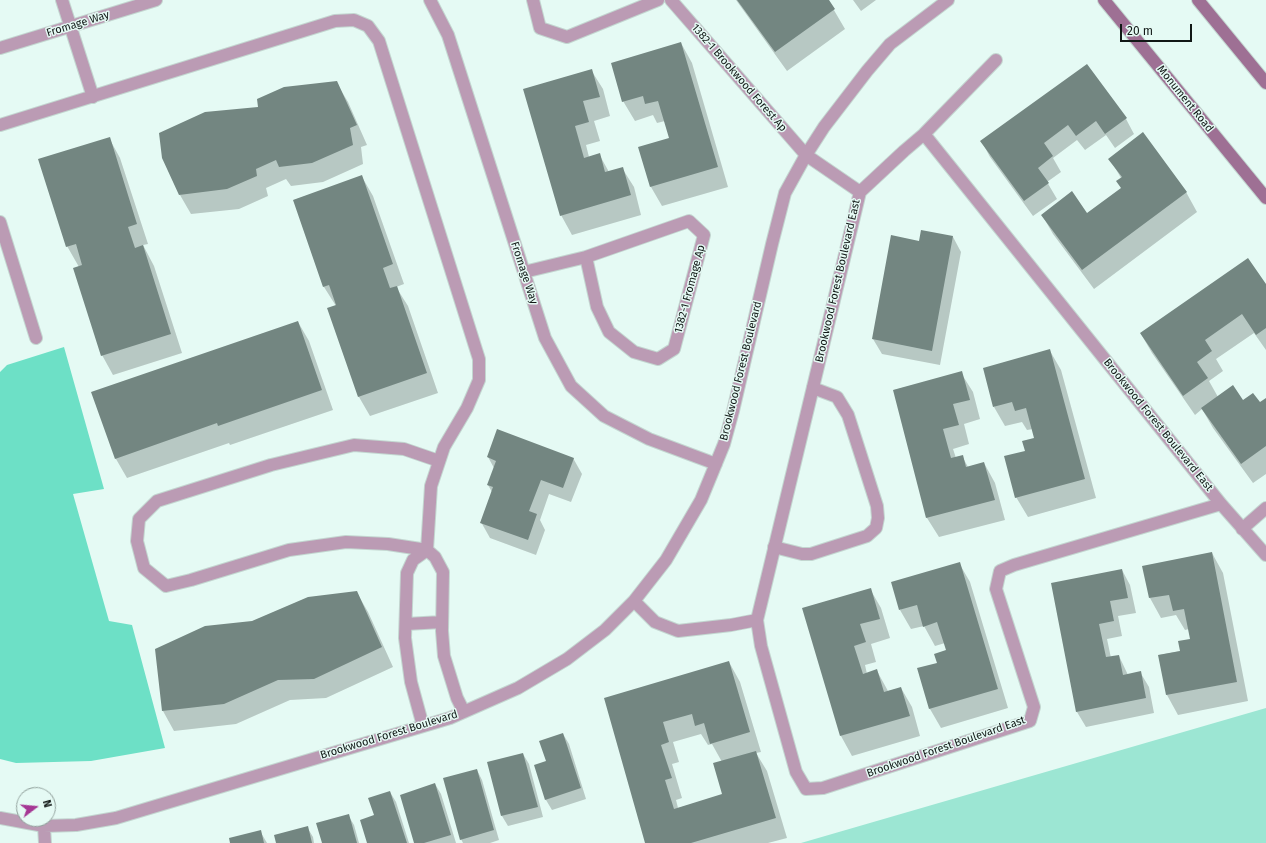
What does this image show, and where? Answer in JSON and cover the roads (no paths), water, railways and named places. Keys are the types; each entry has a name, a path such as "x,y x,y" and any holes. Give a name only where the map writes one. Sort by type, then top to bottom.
{"main road":[{"name":"Monument Road","path":"1104,0 1266,198"},
{"path":"1198,0 1266,83"}],"street":[{"path":"62,0 93,97"},
{"name":"Fromage Way","path":"0,48 156,0"},
{"name":"Fromage Way","path":"430,0 448,35 545,338 570,386 604,416 649,439 716,464"},
{"path":"533,0 540,28 567,37 658,0"},
{"name":"1382-1 Brookwood Forest Ap","path":"672,0 806,155 860,192"},
{"name":"Brookwood Forest Boulevard","path":"56,826 76,825 116,818 450,718 518,688 567,659 605,630 634,601 666,560 701,500 724,444 785,194 806,155 824,127 890,44 948,0"},
{"path":"0,125 335,21 354,20 368,26 380,42 479,359 479,380 467,408 444,447 431,486 427,550"},
{"path":"924,134 996,60"},
{"name":"Brookwood Forest Boulevard East","path":"924,134 1221,504 1014,565 1000,571 996,589 1034,707 1030,720 823,788 806,789 796,772 761,646 757,620 860,192 924,134"},
{"name":"1382-1 Fromage Ap","path":"524,272 586,257 689,221 704,235 674,349 658,359 634,352 609,332 597,307 586,257"},
{"path":"0,222 2,237 36,338"},
{"path":"774,547 802,554 811,554 867,536 876,528 878,518 877,506 848,415 837,397 813,388"},
{"path":"439,461 404,449 354,445 271,465 157,501 139,520 137,541 144,568 166,586 191,580 289,550 346,542 388,544 427,550 435,557 443,572 442,622 444,656 457,698 464,712"},
{"path":"1221,504 1266,556"},
{"path":"1242,528 1266,508"},
{"path":"423,726 412,682 405,638 407,573 413,560 427,550"},
{"path":"634,601 655,622 678,631 731,625 757,620"},
{"path":"406,624 442,622"},
{"name":"Brookwood Forest Boulevard","path":"0,818 16,821"},
{"path":"44,827 45,843"}]}
